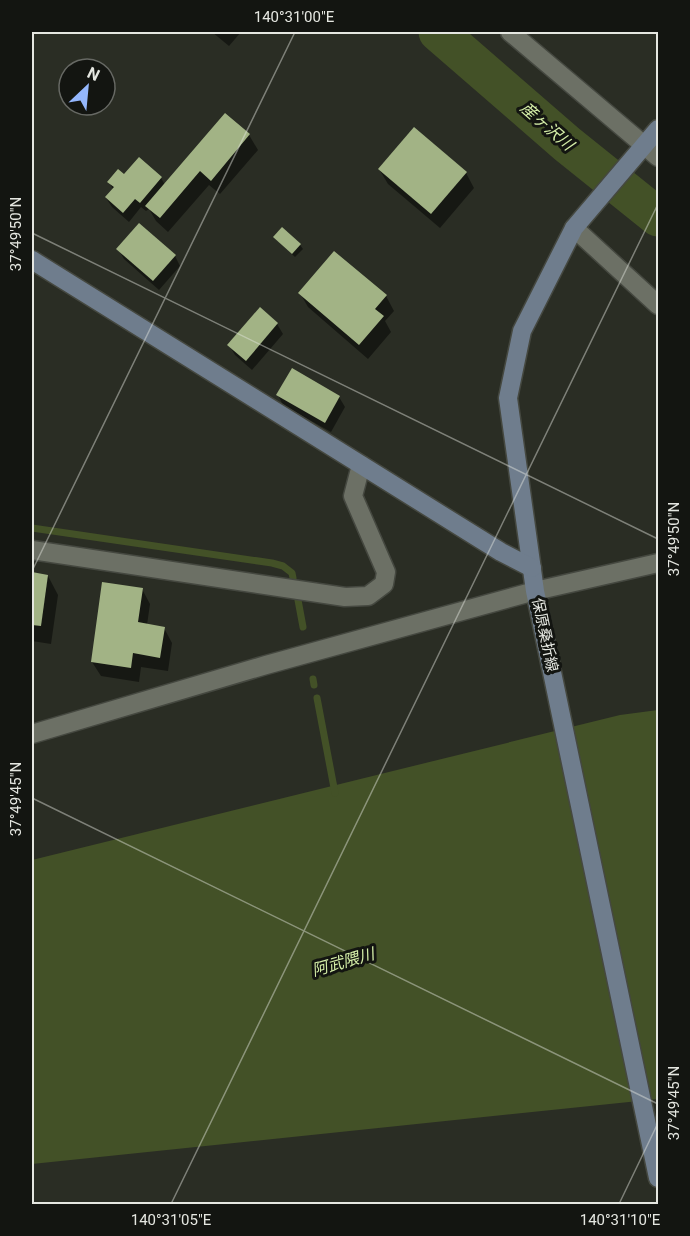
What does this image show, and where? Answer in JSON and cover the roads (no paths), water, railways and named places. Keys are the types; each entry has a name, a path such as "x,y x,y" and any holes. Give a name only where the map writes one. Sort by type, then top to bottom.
{"main road":[{"name":"保原桑折線","path":"658,129 647,152 574,228 522,331 508,398 537,596 658,1178"},
{"path":"32,260 501,552 532,568"}],"street":[{"path":"510,32 647,152"},
{"path":"574,228 658,305"},
{"path":"32,550 345,597 368,596 384,584 386,572 352,496 361,465"},
{"path":"32,734 266,665 658,563"}],"water":[{"name":"阿武隈川","path":"658,710 658,1099 32,1164 32,860 620,715"}],"waterway":[{"name":"産ヶ沢川","path":"438,32 567,144 658,217"},
{"path":"32,528 272,563 283,566 292,573 293,578"},
{"path":"298,600 303,627"},
{"path":"313,679 314,685"},
{"path":"317,698 335,793"}]}
